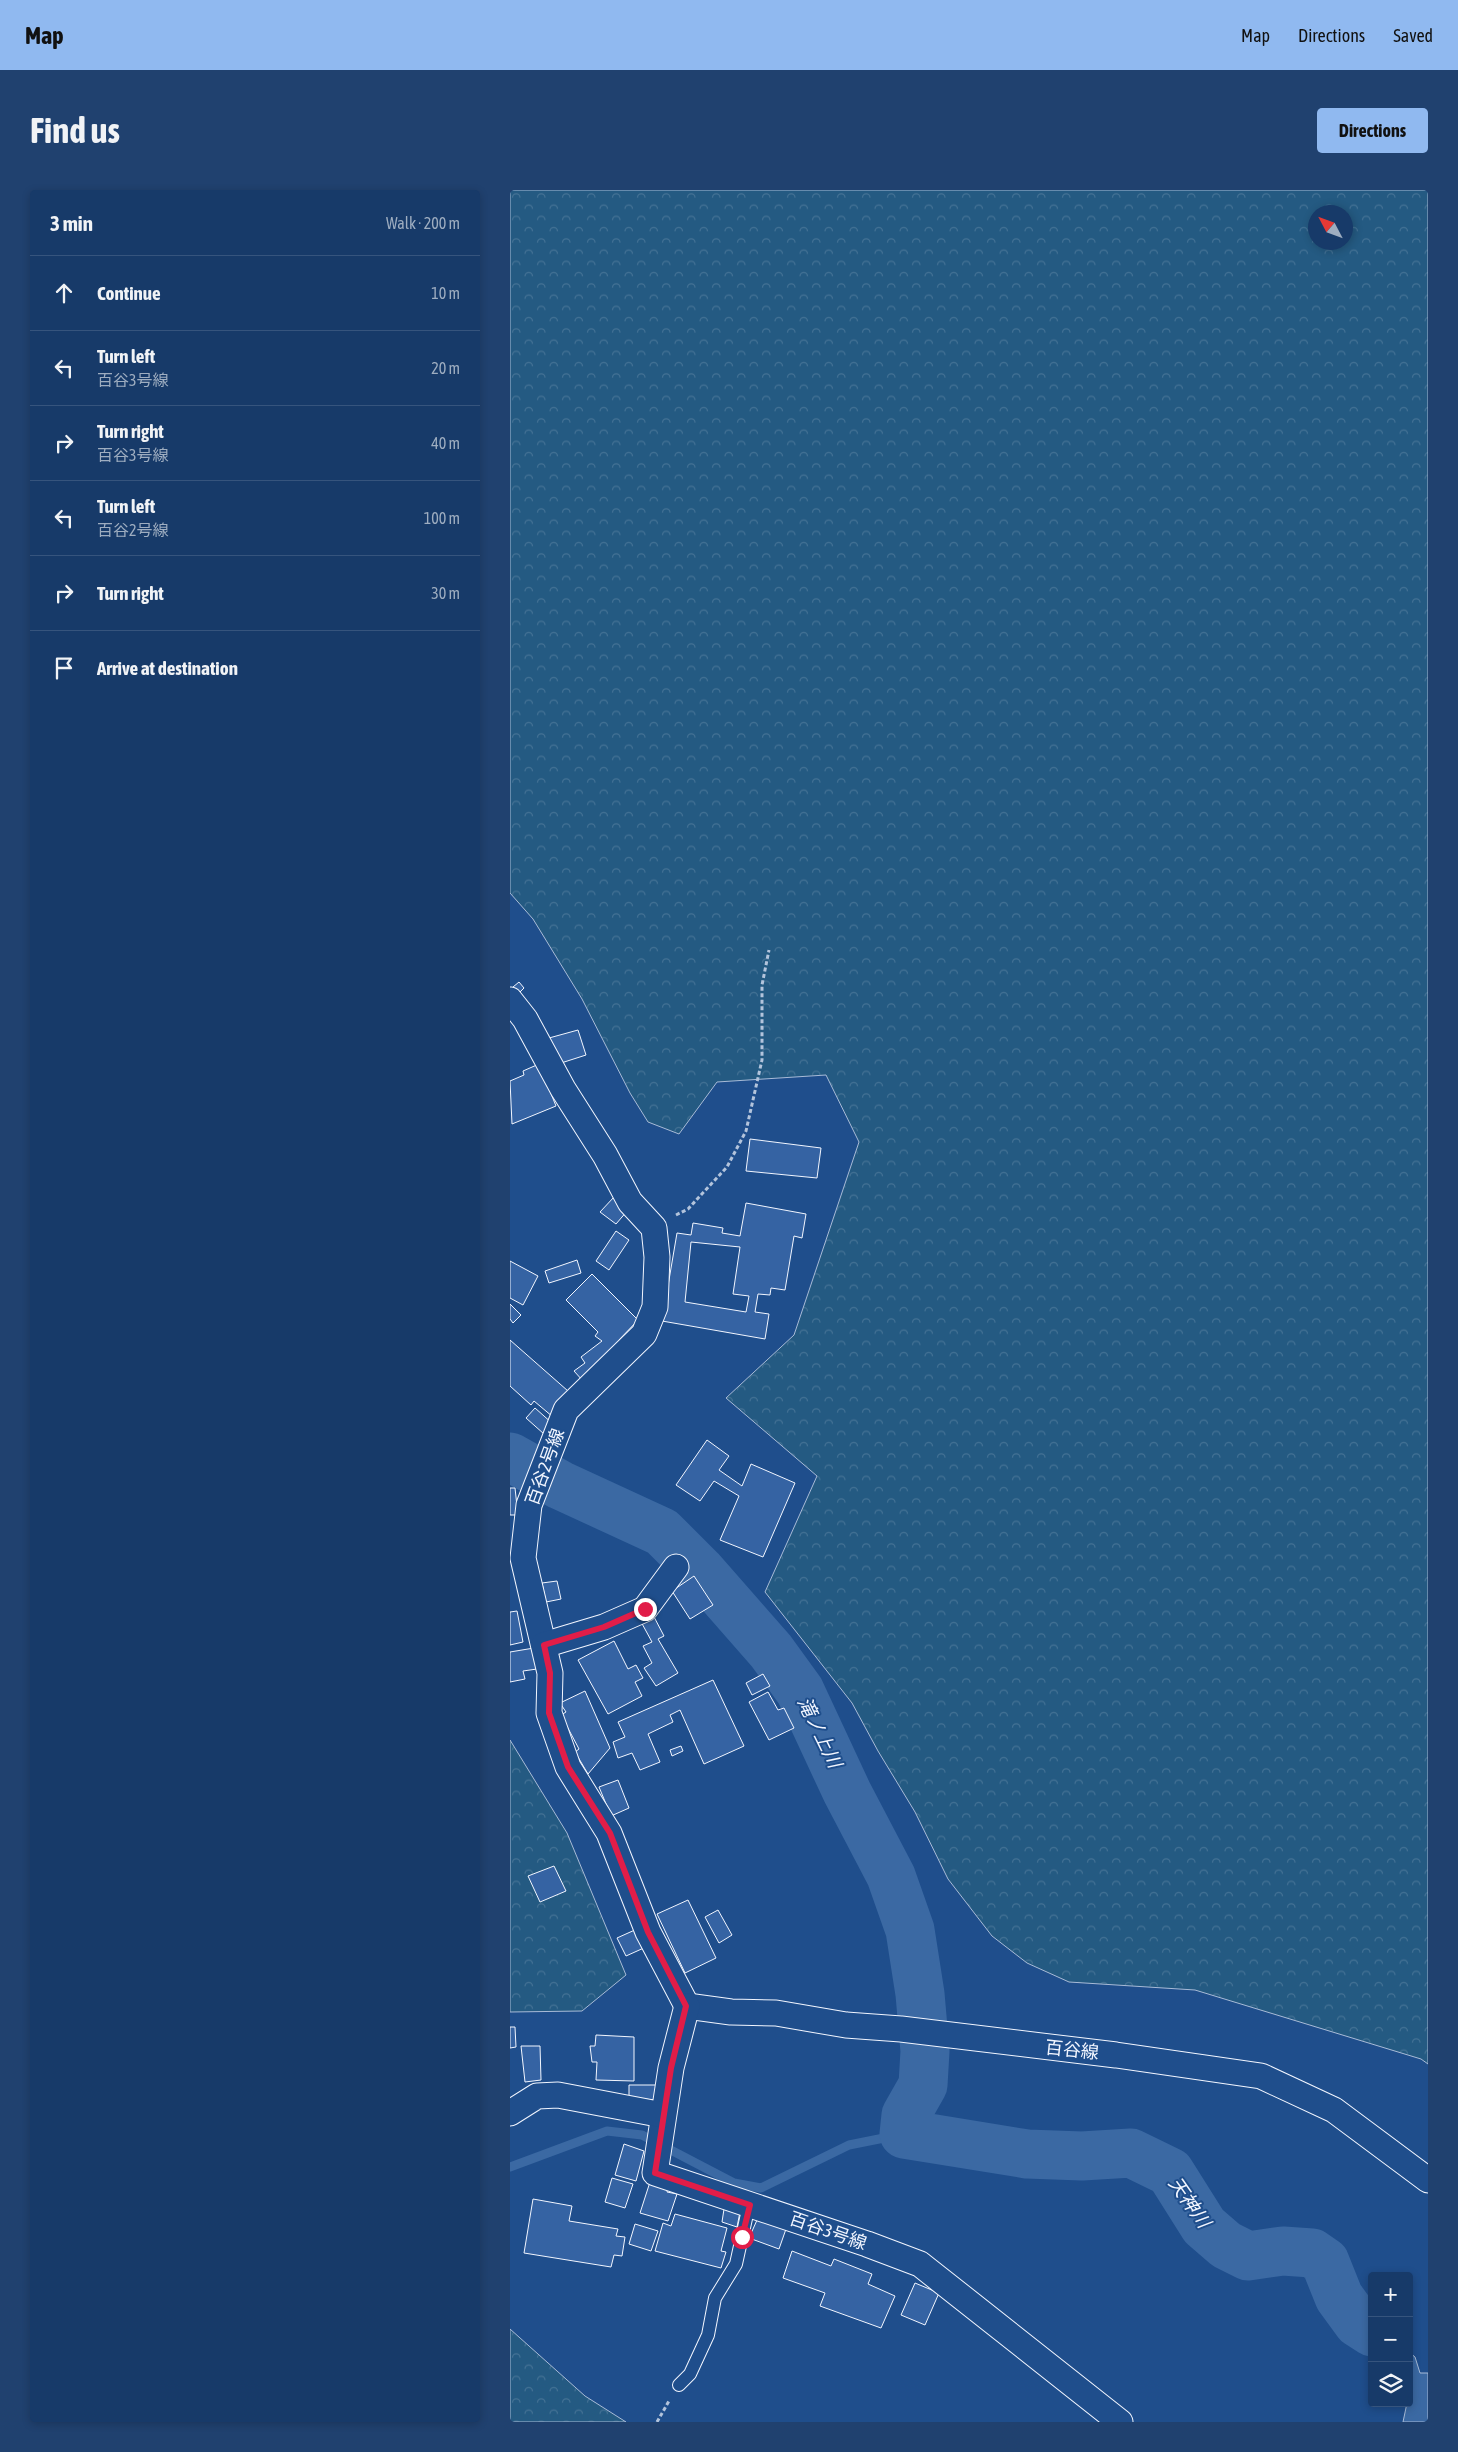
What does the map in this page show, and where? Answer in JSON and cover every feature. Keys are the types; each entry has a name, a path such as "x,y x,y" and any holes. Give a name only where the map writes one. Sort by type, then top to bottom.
{"street":[{"path":"510,1000 525,1019 563,1089 605,1155 630,1202 654,1228"},
{"name":"百谷2号線","path":"654,1228 657,1258 655,1307 644,1334 566,1410 529,1505 523,1558 550,1673 549,1713 568,1767 610,1833 648,1932 686,2006"},
{"path":"544,1645 604,1627 645,1609 676,1567"},
{"name":"百谷線","path":"686,2006 731,2012 776,2013 846,2025 901,2029 1116,2055 1261,2076 1334,2110 1428,2180"},
{"name":"百谷3号線","path":"686,2006 671,2068 655,2173 920,2264 1120,2422"},
{"path":"510,2113 537,2096 558,2095 663,2115"}],"lane":[{"path":"679,2385 690,2374 708,2335 715,2298 736,2264 750,2205"}],"path":[{"path":"654,1228 688,1209 727,1167 746,1131 762,1060 762,985 769,950"}],"green space":[{"path":"510,190 1428,190 1428,2064 1421,2059 1195,1990 1069,1982 1027,1963 992,1936 948,1879 915,1812 878,1751 852,1703 765,1592 817,1476 726,1398 794,1335 859,1142 826,1075 717,1082 679,1134 648,1122 630,1093 582,999 533,919 510,893"},
{"path":"510,1740 567,1833 626,1975 582,2011 510,2012"},
{"path":"510,2329 585,2396 626,2422 510,2422"}],"shaded area":[{"path":"1355,2312 1368,2324 1368,2337 1346,2320"},
{"path":"1413,2355 1420,2373 1428,2373 1428,2422 1403,2422 1406,2407 1413,2407"}],"building":[{"path":"519,982 524,988 519,993 513,987"},
{"path":"578,1030 586,1055 558,1064 549,1038"},
{"path":"539,1064 556,1106 512,1124 510,1081 524,1075 523,1071"},
{"path":"750,1139 821,1148 817,1178 746,1171"},
{"path":"614,1197 628,1210 616,1224 600,1212"},
{"path":"746,1203 806,1214 802,1238 794,1236 785,1290 771,1288 770,1295 758,1294 755,1312 769,1314 765,1339 662,1321 677,1233 691,1235 693,1223 723,1228 722,1233 740,1236","holes":["691,1242 740,1247 733,1294 749,1296 746,1312 685,1302"]},
{"path":"616,1231 629,1240 609,1270 596,1261"},
{"path":"577,1260 581,1273 549,1283 545,1271"},
{"path":"510,1261 538,1276 523,1305 510,1298"},
{"path":"592,1274 638,1320 619,1340 624,1346 583,1381 574,1371 585,1363 581,1357 602,1341 595,1336 598,1332 566,1300"},
{"path":"510,1304 521,1315 513,1323 510,1319"},
{"path":"510,1340 568,1391 553,1417 534,1401 531,1405 510,1386"},
{"path":"535,1408 553,1424 544,1434 526,1418"},
{"path":"707,1440 729,1456 719,1470 742,1486 751,1464 795,1483 763,1557 720,1540 739,1496 714,1481 700,1501 676,1485"},
{"path":"510,1488 515,1488 518,1515 510,1515"},
{"path":"694,1576 713,1605 690,1619 672,1591"},
{"path":"557,1581 561,1599 546,1602 542,1583"},
{"path":"517,1611 523,1642 510,1645 510,1612"},
{"path":"652,1613 664,1636 658,1639 678,1673 656,1686 644,1668 652,1663 643,1646 652,1642 640,1620"},
{"path":"614,1641 628,1669 636,1665 643,1678 635,1682 642,1696 608,1714 578,1660"},
{"path":"534,1648 537,1669 523,1671 525,1679 510,1682 510,1652"},
{"path":"763,1674 770,1686 752,1695 746,1683"},
{"path":"713,1680 744,1746 704,1764 680,1710 670,1715 673,1722 648,1734 660,1762 640,1770 632,1753 618,1758 613,1742 625,1737 618,1722"},
{"path":"585,1691 610,1748 588,1774 575,1752 579,1749 561,1715 566,1712 560,1703"},
{"path":"768,1692 778,1710 784,1708 794,1728 769,1740 749,1702"},
{"path":"681,1746 683,1751 672,1756 670,1750"},
{"path":"618,1780 629,1808 611,1816 599,1787"},
{"path":"554,1866 566,1891 540,1902 528,1876"},
{"path":"688,1900 716,1958 685,1973 657,1914"},
{"path":"718,1910 732,1935 719,1943 705,1917"},
{"path":"637,1929 646,1947 626,1956 617,1938"},
{"path":"510,2027 515,2027 516,2047 510,2048"},
{"path":"596,2035 634,2037 634,2081 596,2080 597,2062 592,2062 590,2046 595,2046"},
{"path":"521,2046 540,2046 541,2080 525,2082"},
{"path":"629,2085 658,2085 656,2100 629,2098"},
{"path":"624,2144 644,2151 636,2181 615,2175"},
{"path":"612,2178 633,2184 625,2208 605,2202"},
{"path":"650,2182 668,2188 667,2192 677,2194 668,2221 640,2213"},
{"path":"533,2199 572,2206 569,2221 618,2229 616,2236 625,2237 622,2256 614,2255 611,2267 524,2253"},
{"path":"724,2209 740,2212 737,2227 722,2222"},
{"path":"675,2214 727,2228 721,2251 726,2252 721,2268 655,2251 663,2223 671,2226"},
{"path":"757,2220 786,2229 779,2249 749,2238"},
{"path":"635,2224 658,2231 651,2251 629,2244"},
{"path":"792,2251 831,2266 834,2259 872,2274 868,2284 895,2296 881,2328 820,2306 825,2293 783,2278"},
{"path":"915,2283 939,2293 925,2325 901,2315"}],"waterway":[{"name":"滝ノ上川","path":"510,1457 560,1485 662,1532 700,1570 771,1651 800,1691 847,1792 891,1876 910,1930 920,1994 925,2051 923,2085 906,2115 904,2134 1027,2154 1082,2156 1131,2153 1170,2172 1204,2226 1226,2245 1248,2256 1283,2251 1312,2253 1325,2262 1339,2297 1358,2323 1368,2329"},
{"path":"510,2167 607,2131 642,2135 734,2183 761,2188 849,2145 904,2134"}],"route":[{"path":"645,1609 604,1627 544,1645 550,1673 549,1713 568,1767 610,1833 648,1932 686,2006 671,2068 655,2173 750,2205 742,2237"}],"water label":[{"name":"天神川","path":"1190,2202"}]}
